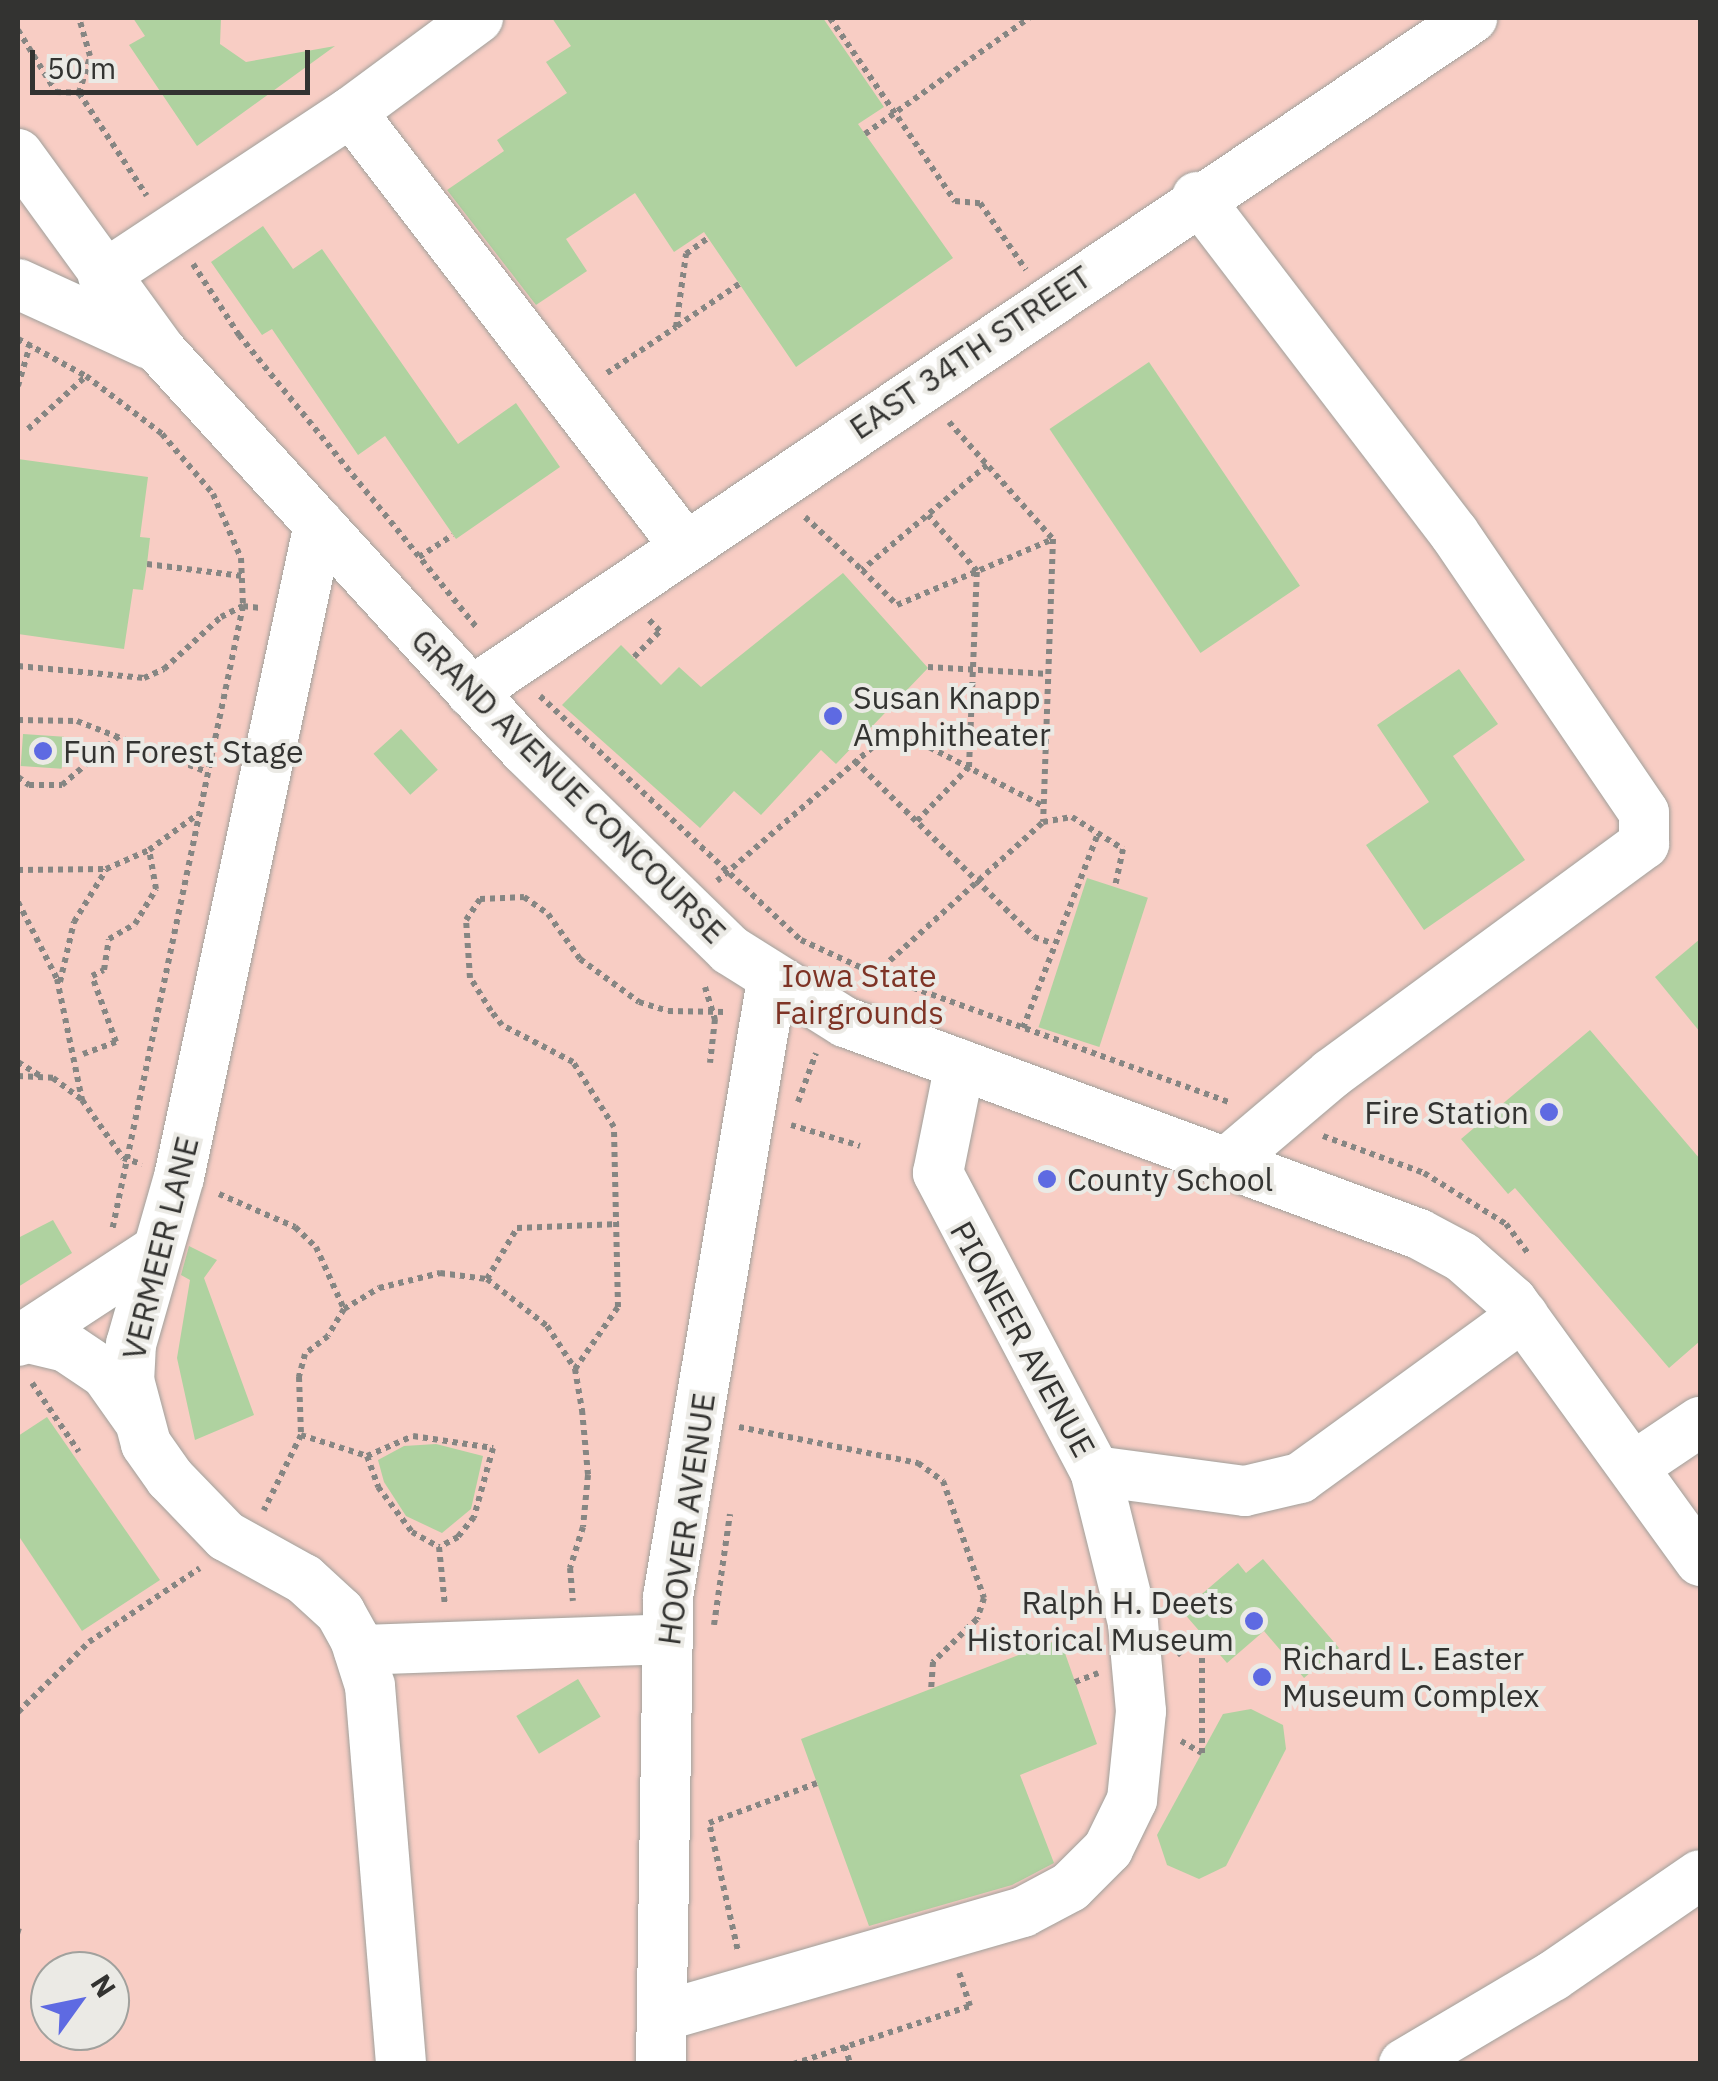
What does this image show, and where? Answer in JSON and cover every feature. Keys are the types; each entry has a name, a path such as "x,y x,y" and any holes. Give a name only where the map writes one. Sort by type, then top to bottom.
{"lane":[{"path":"104,276 173,235 478,18"},
{"name":"EAST 34TH STREET","path":"490,680 1198,197 1472,18"},
{"path":"351,112 686,546"},
{"name":"GRAND AVENUE CONCOURSE","path":"18,154 162,351 318,524 490,680 769,997 830,1014 1419,1234 1462,1256 1523,1316 1700,1561"},
{"path":"1198,197 1454,533 1644,813 1644,844 1226,1163"},
{"path":"18,284 162,351"},
{"name":"VERMEER LANE","path":"318,524 178,1177 131,1344 129,1380 146,1444 170,1478 226,1536 304,1578 340,1612 360,1650 370,1686 401,2064"},
{"name":"HOOVER AVENUE","path":"661,2064 689,1641 729,1418 769,997"},
{"name":"PIONEER AVENUE","path":"666,2015 1024,1912 1070,1887 1108,1848 1132,1800 1141,1711 1133,1624 1096,1471 938,1173 960,1064"},
{"path":"22,1350 102,1286 157,1250"},
{"path":"1096,1471 1245,1491 1300,1478 1523,1316"},
{"path":"22,1350 66,1347 106,1374 140,1422"},
{"path":"1622,1451 1700,1422"},
{"path":"360,1650 689,1641"},
{"path":"1404,2064 1553,1976 1700,1875"}],"path":[{"path":"79,18 90,56 79,94 239,336 419,558 490,680 726,871 800,940 875,974 1424,1173 1506,1224 1539,1267"},
{"path":"830,18 955,201 980,203 1032,279"},
{"path":"865,134 1028,18"},
{"path":"18,30 56,92 79,94"},
{"path":"676,327 686,254 708,238"},
{"path":"571,398 739,284"},
{"path":"18,339 125,402 190,464 232,525 242,576 243,606 123,1158 102,1286"},
{"path":"18,386 30,345"},
{"path":"28,429 86,376"},
{"path":"940,412 1053,539 1042,822"},
{"path":"862,570 987,465"},
{"path":"798,510 897,604 1053,539"},
{"path":"916,821 969,767 977,571 928,515"},
{"path":"419,558 453,535"},
{"path":"146,564 242,576"},
{"path":"243,606 299,621"},
{"path":"18,666 144,678 243,606"},
{"path":"928,668 1048,674"},
{"path":"18,720 77,721 207,772"},
{"path":"691,912 726,871 894,729 1043,806"},
{"path":"18,777 29,786 62,785 119,736"},
{"path":"855,761 1034,937 1051,943"},
{"path":"18,870 106,870 148,850 198,814"},
{"path":"875,974 1042,822 1072,817 1122,849 1114,887"},
{"path":"1024,1028 1051,943 1098,834"},
{"path":"83,1054 116,1042 92,976 104,970 109,940 135,924 156,888 148,850"},
{"path":"60,989 74,922 106,870"},
{"path":"575,1369 618,1307 614,1127 602,1099 573,1062 502,1026 490,1011 470,978 466,920 480,899 524,897 548,914 580,960 611,986 668,1011 713,1012 769,997"},
{"path":"18,902 60,989 82,1100 123,1158 296,1227 316,1247 344,1309"},
{"path":"788,1144 849,962"},
{"path":"700,975 713,1012 710,1068"},
{"path":"18,1062 82,1100"},
{"path":"18,1076 43,1078"},
{"path":"791,1126 860,1146"},
{"path":"487,1280 517,1228 619,1224"},
{"path":"18,1711 88,1642 241,1542 276,1493 301,1436 299,1378 305,1354 328,1336 344,1309 407,1279 440,1273 487,1280 547,1326 575,1369 588,1475 583,1527 570,1568 577,1642"},
{"path":"22,1350 79,1452"},
{"path":"729,1418 739,1448"},
{"path":"729,1418 918,1463 943,1481 984,1598 977,1619 932,1662 931,1689"},
{"path":"301,1436 367,1456 412,1436 493,1448 474,1517 458,1537 439,1547"},
{"path":"367,1456 378,1487 412,1532 439,1547"},
{"path":"689,1641 731,1506"},
{"path":"439,1547 449,1647"},
{"path":"1202,1633 1202,1753"},
{"path":"709,1823 817,1782"},
{"path":"708,1806 747,1991"},
{"path":"793,2064 970,2006 946,1934"},
{"path":"845,2046 850,2064"}],"green space":[{"name":"Iowa State Fairgrounds","path":"18,18 1700,18 1700,2063 18,2063"}],"building":[{"path":"133,18 221,18 220,44 246,62 335,46 197,146 129,45 145,36"},
{"path":"552,18 823,18 884,107 858,124 953,258 796,367 704,232 674,252 635,193 566,239 587,271 536,305 447,190 504,151 497,140 567,93 546,62 571,46"},
{"path":"263,226 293,269 322,249 458,444 516,403 560,467 456,539 385,436 358,455 272,329 262,335 211,262"},
{"path":"1149,362 1300,586 1200,653 1050,429"},
{"path":"18,459 148,477 140,537 150,538 147,564 143,590 133,589 124,649 18,634"},
{"path":"843,573 928,668 836,764 821,750 761,815 734,791 700,828 562,705 621,645 661,685 679,667 701,687"},
{"path":"1459,669 1498,724 1453,756 1525,860 1424,930 1366,845 1429,802 1377,725"},
{"path":"401,729 438,770 410,795 374,754"},
{"name":"Fun Forest Stage","path":"23,734 64,737 62,769 21,766"},
{"path":"1087,878 1148,898 1099,1047 1038,1027"},
{"path":"1700,939 1700,1032 1655,977"},
{"path":"1590,1030 1700,1159 1700,1341 1669,1368 1515,1188 1508,1194 1461,1139"},
{"path":"53,1220 72,1253 18,1287 18,1238"},
{"path":"189,1246 217,1260 204,1278 254,1415 195,1440 177,1358 190,1280 181,1275"},
{"path":"47,1417 160,1580 82,1631 18,1535 18,1436"},
{"path":"436,1444 483,1456 471,1509 442,1533 406,1516 384,1482 378,1460 404,1446"},
{"name":"Ralph H. Deets Historical Museum","path":"1263,1559 1339,1648 1304,1678 1264,1631 1227,1663 1182,1611 1238,1563 1246,1573"},
{"path":"1060,1639 1097,1744 1020,1775 1054,1863 1012,1885 869,1926 801,1739"},
{"path":"578,1679 601,1717 539,1754 516,1716"},
{"path":"1251,1709 1283,1725 1286,1749 1226,1866 1199,1879 1167,1865 1157,1835 1223,1714"}],"place":[{"name":"Susan Knapp Amphitheater","path":"833,716"},
{"name":"Fun Forest Stage","path":"43,751"},
{"name":"Fire Station","path":"1549,1112"},
{"name":"County School","path":"1047,1179"},
{"name":"Ralph H. Deets Historical Museum","path":"1254,1621"},
{"name":"Richard L. Easter Museum Complex","path":"1262,1677"}]}
